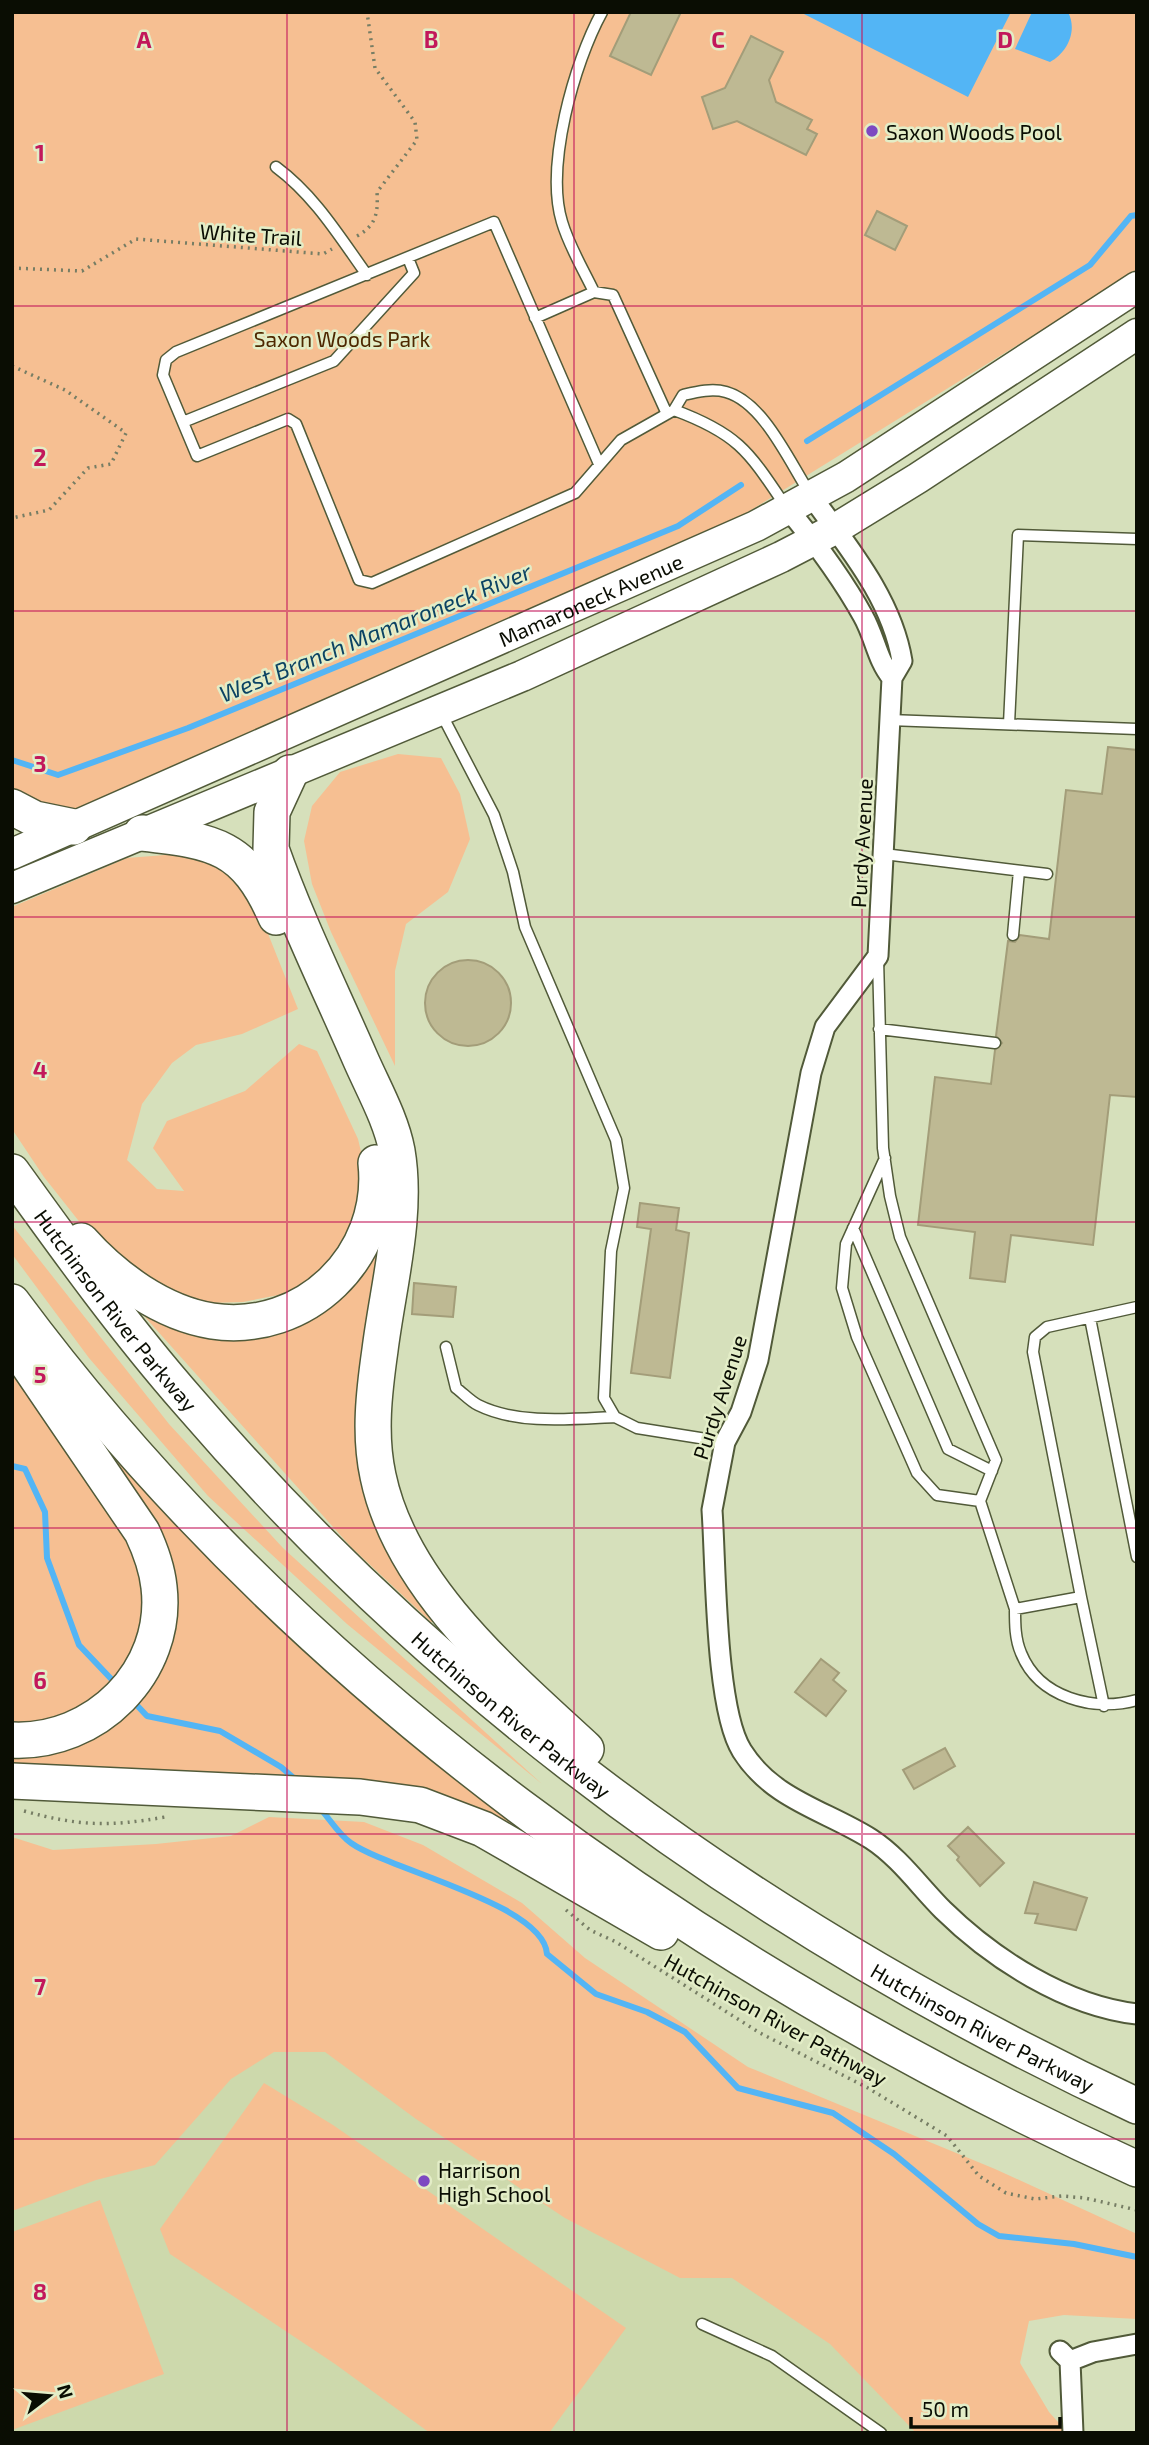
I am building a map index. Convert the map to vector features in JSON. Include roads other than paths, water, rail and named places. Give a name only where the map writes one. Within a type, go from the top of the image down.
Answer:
[{"type":"highway","points":[[290,773],[272,812],[271,849],[386,1117],[399,1165],[398,1215],[373,1415],[378,1475],[392,1521],[420,1574],[480,1645],[542,1708],[724,1878]]},
{"type":"highway","points":[[12,807],[35,819],[74,827]]},
{"type":"highway","points":[[12,1163],[86,1247],[126,1281],[160,1303],[213,1321],[263,1320],[308,1302],[346,1270],[370,1227],[378,1176],[369,1132],[257,878],[237,859],[212,844],[142,833]]},
{"type":"highway","name":"Hutchinson River Parkway","points":[[12,1172],[144,1350],[231,1450],[339,1563],[478,1690],[724,1878],[923,1998],[1037,2059],[1137,2106]]},
{"type":"highway","points":[[12,1302],[94,1404],[200,1521],[323,1642],[419,1725],[563,1838],[645,1895],[778,1980],[978,2093],[1137,2169]]},
{"type":"highway","points":[[12,1341],[132,1516],[148,1544],[157,1575],[160,1600],[149,1654],[128,1690],[97,1718],[60,1734],[12,1740]]},
{"type":"highway","points":[[16,1795],[247,1792],[360,1797],[420,1805],[463,1819],[861,2046],[911,2070],[978,2093]]},
{"type":"main road","name":"Mamaroneck Avenue","points":[[12,854],[592,601],[800,503],[858,470],[1137,287]]},
{"type":"main road","name":"Mamaroneck Avenue","points":[[12,888],[602,640],[824,535],[1137,334]]},
{"type":"street","name":"Purdy Avenue","points":[[800,503],[824,535],[877,644],[880,664],[892,678],[878,956],[825,1027],[811,1073],[758,1360],[741,1412],[725,1442],[712,1510],[725,1701],[740,1749],[768,1785],[873,1840],[988,1949],[1057,1990],[1113,2010],[1137,2014]]},
{"type":"street","name":"Purdy Avenue","points":[[800,503],[824,535]]},
{"type":"street","points":[[1073,2433],[1065,2356],[1137,2344]]},
{"type":"lane","points":[[594,292],[562,221],[558,164],[570,93],[602,12]]},
{"type":"lane","points":[[276,167],[297,183],[366,275]]},
{"type":"lane","points":[[600,464],[494,222],[176,352],[166,360],[163,375],[197,456],[288,419],[296,424],[359,580],[372,583],[575,493],[621,440],[670,412],[683,395],[703,390],[725,391],[750,403],[800,503]]},
{"type":"lane","points":[[183,422],[334,361],[414,273],[408,258]]},
{"type":"lane","points":[[535,318],[594,292],[613,295],[670,412],[710,424],[748,452],[800,503]]},
{"type":"lane","points":[[1009,724],[1018,535],[1137,539]]},
{"type":"lane","points":[[439,709],[494,815],[513,872],[525,927],[616,1140],[624,1188],[611,1251],[603,1374],[604,1398],[615,1417]]},
{"type":"lane","points":[[889,720],[1137,729]]},
{"type":"lane","points":[[884,854],[1047,874]]},
{"type":"lane","points":[[1013,935],[1019,871]]},
{"type":"lane","points":[[878,956],[885,1158],[900,1237],[996,1460],[980,1501],[1015,1609],[1021,1654],[1035,1674],[1065,1697],[1104,1706],[1137,1700]]},
{"type":"lane","points":[[879,1029],[995,1044]]},
{"type":"lane","points":[[885,1158],[846,1244],[842,1288],[856,1337],[917,1473],[937,1495],[980,1501]]},
{"type":"lane","points":[[853,1228],[947,1450],[992,1471]]},
{"type":"lane","points":[[1104,1706],[1033,1352],[1035,1337],[1047,1327],[1137,1307]]},
{"type":"lane","points":[[1090,1318],[1137,1558]]},
{"type":"lane","points":[[446,1347],[456,1388],[478,1405],[512,1415],[563,1419],[615,1417],[637,1428],[725,1442]]},
{"type":"lane","points":[[1015,1609],[1081,1597]]},
{"type":"lane","points":[[702,2324],[772,2356],[881,2433]]},
{"type":"water","points":[[800,12],[1011,12],[968,97]]},
{"type":"water","points":[[1032,12],[1068,12],[1071,19],[1069,41],[1061,53],[1050,62],[1015,49]]},
{"type":"waterway","name":"West Branch Mamaroneck River","points":[[807,441],[1090,265],[1131,216],[1137,215]]},
{"type":"waterway","name":"West Branch Mamaroneck River","points":[[12,760],[58,775],[188,728],[678,526],[741,485]]},
{"type":"waterway","points":[[12,1466],[25,1469],[45,1512],[47,1558],[79,1645],[116,1684]]},
{"type":"waterway","points":[[131,1699],[147,1716],[220,1731],[281,1767],[296,1780]]},
{"type":"waterway","points":[[319,1807],[351,1843],[494,1904],[520,1919],[539,1936],[547,1954],[596,1994],[647,2012],[685,2032],[738,2088],[833,2113],[894,2154],[978,2224],[999,2236],[1074,2244],[1137,2257]]},
{"type":"place","name":"Saxon Woods Pool","points":[[872,131]]},
{"type":"place","name":"Harrison High School","points":[[424,2181]]},
{"type":"park label","name":"Saxon Woods Park","points":[[342,338]]}]
